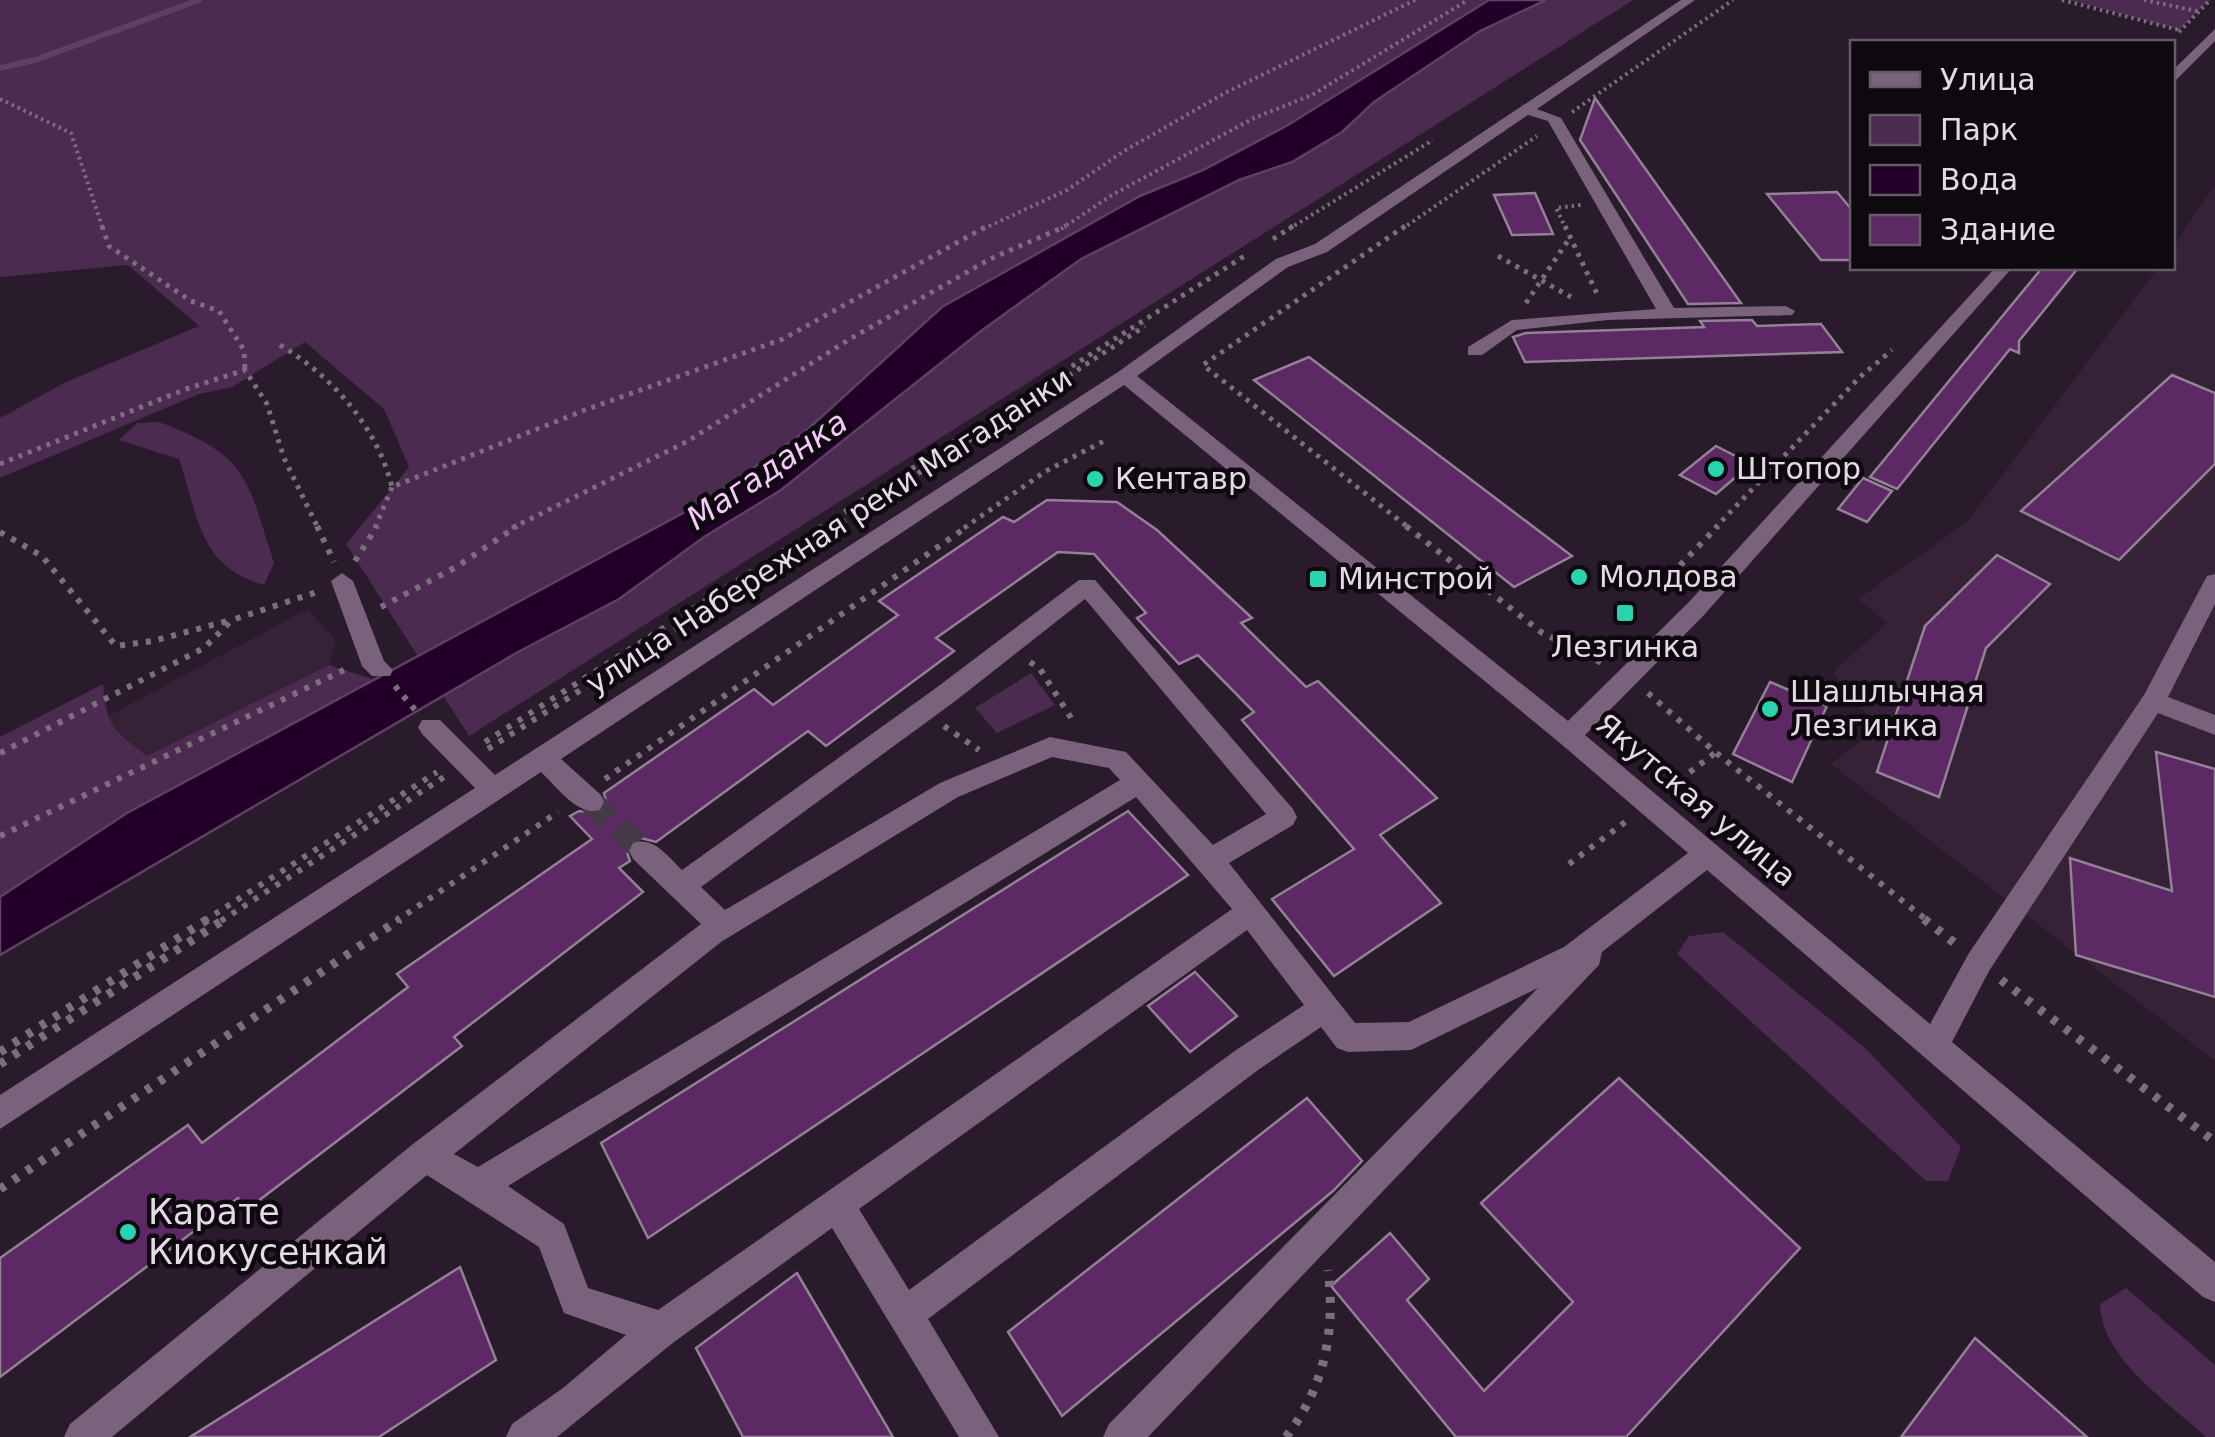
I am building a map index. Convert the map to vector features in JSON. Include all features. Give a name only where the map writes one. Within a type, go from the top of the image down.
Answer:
[{"type":"street","name":"улица Набережная реки Магаданки","points":[[0,1113],[1125,376],[1282,263],[1320,248],[1689,0]]},
{"type":"street","points":[[2175,77],[2215,33]]},
{"type":"street","points":[[1526,110],[1557,122],[1668,314]]},
{"type":"street","points":[[1569,736],[1696,609],[2002,270]]},
{"type":"street","points":[[1474,350],[1512,325],[1608,315],[1786,310]]},
{"type":"street","name":"Якутская улица","points":[[1125,376],[1569,736],[2215,1285]]},
{"type":"street","points":[[342,581],[376,663]]},
{"type":"street","points":[[681,886],[922,712],[1086,586],[1284,818],[1210,860]]},
{"type":"street","points":[[1935,1044],[1978,962],[2153,701],[2214,586]]},
{"type":"street","points":[[2153,701],[2215,725]]},
{"type":"street","points":[[431,727],[493,790]]},
{"type":"street","points":[[84,1437],[425,1156],[723,926],[949,790],[1050,746],[1116,759],[1210,860],[1348,1038],[1411,1036],[1574,956],[1709,853]]},
{"type":"street","points":[[542,758],[586,799]]},
{"type":"street","points":[[478,1186],[1138,782]]},
{"type":"street","points":[[643,851],[723,926]]},
{"type":"street","points":[[525,1437],[576,1401],[662,1329],[1250,912]]},
{"type":"street","points":[[1122,1437],[1627,917]]},
{"type":"street","points":[[904,1315],[1247,1060],[1324,1008]]},
{"type":"street","points":[[425,1156],[552,1236],[576,1300],[662,1329]]},
{"type":"street","points":[[837,1205],[980,1437]]},
{"type":"path","points":[[392,487],[598,405],[783,339],[1031,202],[1067,190],[1124,151],[1225,93],[1415,0]]},
{"type":"path","points":[[357,620],[458,566],[512,528],[688,441],[850,339],[990,259],[1065,227],[1112,195],[1254,118],[1312,95],[1468,0]]},
{"type":"path","points":[[1733,0],[1203,365],[1540,632],[1629,676],[1716,752],[1978,962],[2215,1142]]},
{"type":"path","points":[[2062,0],[2179,33],[2210,0]]},
{"type":"path","points":[[2144,0],[2200,12]]},
{"type":"path","points":[[0,99],[71,132],[109,246],[191,301],[219,311],[244,350],[246,370],[267,404],[284,458],[342,581]]},
{"type":"path","points":[[1265,243],[1441,135]]},
{"type":"path","points":[[1559,217],[1608,315]]},
{"type":"path","points":[[1512,325],[1570,238]]},
{"type":"path","points":[[0,1064],[464,759],[1248,254]]},
{"type":"path","points":[[1498,256],[1540,282],[1608,315]]},
{"type":"path","points":[[0,1052],[1035,400],[1145,326]]},
{"type":"path","points":[[1662,584],[1860,377],[1899,342]]},
{"type":"path","points":[[0,532],[42,556],[116,646],[153,641],[232,620],[307,597],[342,581],[382,517],[392,487],[363,420],[298,354],[280,345]]},
{"type":"path","points":[[0,464],[186,388],[246,370]]},
{"type":"path","points":[[0,1190],[586,799],[1046,471],[1104,441]]},
{"type":"path","points":[[0,753],[204,648],[232,620]]},
{"type":"path","points":[[1007,647],[1040,669],[1074,722],[1086,753]]},
{"type":"path","points":[[0,836],[376,663],[431,727]]},
{"type":"path","points":[[922,712],[1004,766]]},
{"type":"path","points":[[1286,1437],[1303,1418],[1322,1365],[1332,1319],[1331,1286],[1320,1232]]},
{"type":"shaded area","points":[[2215,185],[2215,1061],[1831,764],[1877,728],[1833,672],[1887,623],[1858,599],[1967,522],[2156,270],[2175,270],[2175,243]]},
{"type":"shaded area","points":[[308,609],[336,641],[329,665],[147,756],[119,734],[106,717]]},
{"type":"green space","points":[[0,0],[1633,0],[469,736],[346,544],[409,467],[384,409],[305,342],[232,387],[199,394],[0,478],[0,418],[66,382],[199,326],[128,265],[0,277]]},
{"type":"green space","points":[[2070,0],[2210,0],[2179,30]]},
{"type":"green space","points":[[159,422],[211,446],[240,473],[257,509],[274,563],[264,585],[242,577],[213,552],[197,518],[179,459],[119,440],[137,423]]},
{"type":"green space","points":[[329,665],[375,680],[128,813],[0,897],[0,737],[103,684],[114,726],[147,756]]},
{"type":"green space","points":[[1031,673],[1055,705],[997,733],[975,708]]},
{"type":"green space","points":[[1723,932],[1865,1048],[1961,1147],[1948,1181],[1926,1181],[1677,954],[1689,936]]},
{"type":"green space","points":[[2126,1288],[2215,1365],[2215,1437],[2206,1437],[2156,1394],[2112,1343],[2100,1304]]},
{"type":"water","name":"Магаданка","points":[[1489,0],[1546,0],[1480,31],[1374,102],[1342,132],[1292,162],[1239,180],[1081,259],[981,331],[781,490],[704,537],[619,599],[518,652],[0,955],[0,897],[127,813],[709,499],[807,430],[942,307],[1140,196],[1203,170],[1288,125]]},
{"type":"building","points":[[1595,98],[1741,303],[1688,304],[1580,140]]},
{"type":"building","points":[[1837,192],[1850,208],[1850,260],[1821,260],[1767,194]]},
{"type":"building","points":[[1535,193],[1553,234],[1512,235],[1494,195]]},
{"type":"building","points":[[2040,270],[2076,270],[2019,341],[2019,353],[2010,349],[1897,489],[1870,477]]},
{"type":"building","points":[[1752,320],[1757,326],[1821,324],[1842,352],[1525,362],[1513,337],[1526,333],[1704,327],[1700,321]]},
{"type":"building","points":[[1309,357],[1572,556],[1514,587],[1254,380]]},
{"type":"building","points":[[2172,375],[2215,393],[2215,464],[2119,560],[2021,511]]},
{"type":"building","name":"Штопор","points":[[1716,446],[1751,464],[1716,494],[1680,475]]},
{"type":"building","points":[[1863,478],[1892,491],[1867,522],[1838,509]]},
{"type":"building","points":[[1047,500],[1117,502],[1157,530],[1252,618],[1241,623],[1306,687],[1318,681],[1437,798],[1380,835],[1441,903],[1334,976],[1272,899],[1354,849],[1242,720],[1254,712],[1198,655],[1179,664],[1137,618],[1146,613],[1094,554],[1058,552],[936,638],[954,651],[826,746],[808,731],[656,842],[641,838],[630,841],[626,849],[630,861],[619,868],[643,892],[454,1037],[462,1046],[245,1211],[238,1198],[0,1377],[0,1258],[188,1125],[202,1143],[408,987],[397,974],[592,839],[570,816],[579,811],[600,814],[607,804],[604,793],[754,689],[773,705],[898,615],[879,601],[1003,517],[1014,522]]},
{"type":"building","points":[[1997,555],[2050,584],[1986,648],[1939,797],[1877,772],[1925,626]]},
{"type":"building","points":[[1770,682],[1827,706],[1792,782],[1733,754]]},
{"type":"building","points":[[2156,752],[2215,769],[2215,997],[2076,955],[2070,858],[2172,891]]},
{"type":"building","points":[[1128,811],[1188,875],[648,1238],[601,1143]]},
{"type":"building","points":[[1195,972],[1237,1016],[1190,1052],[1148,1006]]},
{"type":"building","points":[[1619,1078],[1800,1248],[1626,1437],[1456,1437],[1331,1286],[1390,1233],[1429,1279],[1407,1300],[1484,1391],[1573,1302],[1481,1203]]},
{"type":"building","points":[[1307,1098],[1362,1161],[1333,1191],[1062,1416],[1008,1332]]},
{"type":"building","points":[[460,1267],[496,1360],[379,1437],[190,1437]]},
{"type":"building","points":[[797,1273],[893,1437],[743,1437],[696,1348]]},
{"type":"building","points":[[1975,1338],[2087,1437],[1901,1437]]},
{"type":"waterway","points":[[0,68],[35,60],[199,0]]},
{"type":"tunnel","points":[[591,802],[643,851]]},
{"type":"place","name":"Штопор","points":[[1716,469]]},
{"type":"place","name":"Кентавр","points":[[1095,479]]},
{"type":"place","name":"Молдова","points":[[1579,577]]},
{"type":"place","name":"Минстрой","points":[[1318,579]]},
{"type":"place","name":"Лезгинка","points":[[1625,613]]},
{"type":"place","name":"Шашлычная Лезгинка","points":[[1770,709]]},
{"type":"place","name":"Карате Киокусенкай","points":[[128,1232]]}]
